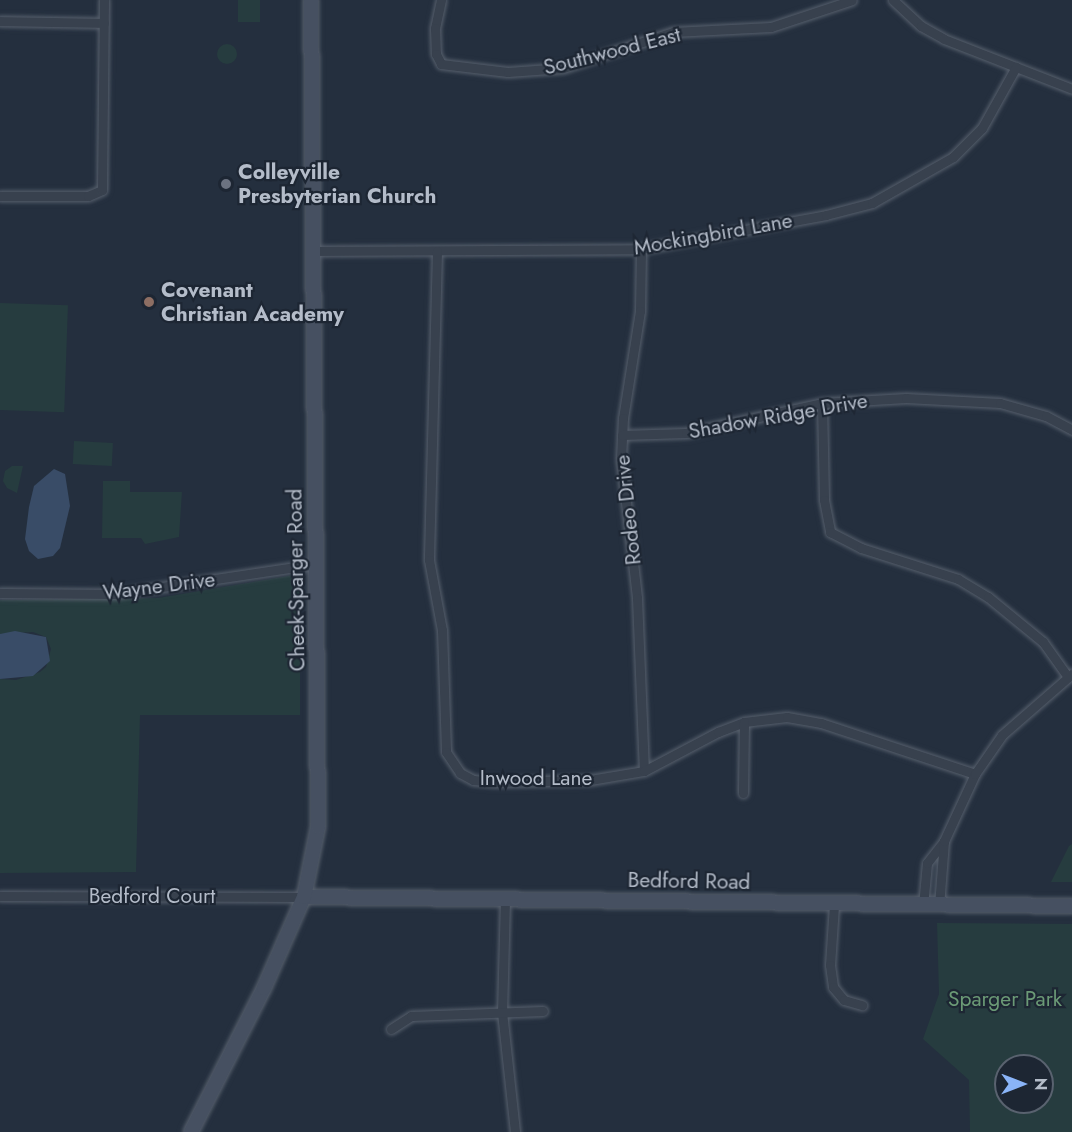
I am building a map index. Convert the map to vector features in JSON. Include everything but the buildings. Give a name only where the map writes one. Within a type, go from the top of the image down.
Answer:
[{"type":"main road","name":"Cheek-Sparger Road","points":[[191,1132],[260,998],[304,897],[315,851],[320,787],[311,0]]},
{"type":"main road","name":"Bedford Road","points":[[304,897],[1072,906]]},
{"type":"street","points":[[0,196],[88,196],[102,190],[104,0]]},
{"type":"street","name":"Southwood East","points":[[441,0],[435,28],[436,54],[441,64],[508,72],[563,68],[673,32],[771,27],[852,0]]},
{"type":"street","points":[[893,0],[921,26],[944,39],[1072,90]]},
{"type":"street","points":[[0,21],[104,23]]},
{"type":"street","name":"Mockingbird Lane","points":[[313,251],[640,249],[872,202],[953,157],[982,128],[1016,67]]},
{"type":"street","name":"Rodeo Drive","points":[[640,249],[640,311],[622,435],[621,459],[637,598],[644,771]]},
{"type":"street","name":"Inwood Lane","points":[[437,251],[429,560],[442,630],[444,723],[450,763],[473,780],[496,782],[590,780],[644,771],[718,732],[744,722],[803,718],[975,774]]},
{"type":"street","name":"Shadow Ridge Drive","points":[[622,435],[707,430],[822,403],[906,398],[980,401],[1023,408],[1072,430]]},
{"type":"street","points":[[822,403],[824,501],[830,532],[851,544],[958,579],[988,597],[1043,642],[1070,676],[1002,735],[975,774],[944,841],[927,863],[922,906]]},
{"type":"street","name":"Wayne Drive","points":[[0,593],[115,594],[316,564]]},
{"type":"street","points":[[743,793],[744,722]]},
{"type":"street","points":[[939,906],[944,841]]},
{"type":"street","name":"Bedford Court","points":[[0,896],[304,897]]},
{"type":"street","points":[[505,899],[502,1012],[515,1132]]},
{"type":"street","points":[[834,905],[830,965],[833,987],[844,1000],[862,1005]]},
{"type":"street","points":[[390,1029],[411,1016],[543,1011]]},
{"type":"green space","points":[[238,0],[260,0],[260,22],[238,22]]},
{"type":"green space","points":[[227,44],[234,47],[237,54],[234,61],[227,64],[220,61],[217,54],[220,47]]},
{"type":"green space","points":[[0,303],[68,305],[64,412],[0,410]]},
{"type":"green space","points":[[74,441],[113,443],[112,466],[73,464]]},
{"type":"green space","points":[[12,466],[23,466],[17,493],[7,488],[3,481],[5,471]]},
{"type":"green space","points":[[103,481],[130,481],[130,492],[182,492],[179,537],[145,544],[141,538],[102,538]]},
{"type":"green space","points":[[300,574],[300,715],[140,715],[136,872],[0,873],[0,679],[16,680],[40,672],[46,667],[51,649],[46,637],[33,632],[0,634],[0,600],[158,598]]},
{"type":"green space","points":[[1072,844],[1072,882],[1051,882],[1069,846]]},
{"type":"green space","name":"Sparger Park","points":[[937,923],[1072,924],[1072,1132],[970,1132],[969,1080],[923,1039],[939,994]]},
{"type":"water","points":[[54,469],[65,474],[70,506],[60,548],[53,556],[38,559],[29,551],[25,539],[29,507],[34,486]]},
{"type":"water","points":[[15,631],[46,637],[50,661],[33,676],[0,679],[0,634]]},
{"type":"place","name":"Colleyville Presbyterian Church","points":[[226,184]]},
{"type":"place","name":"Covenant Christian Academy","points":[[149,302]]}]
